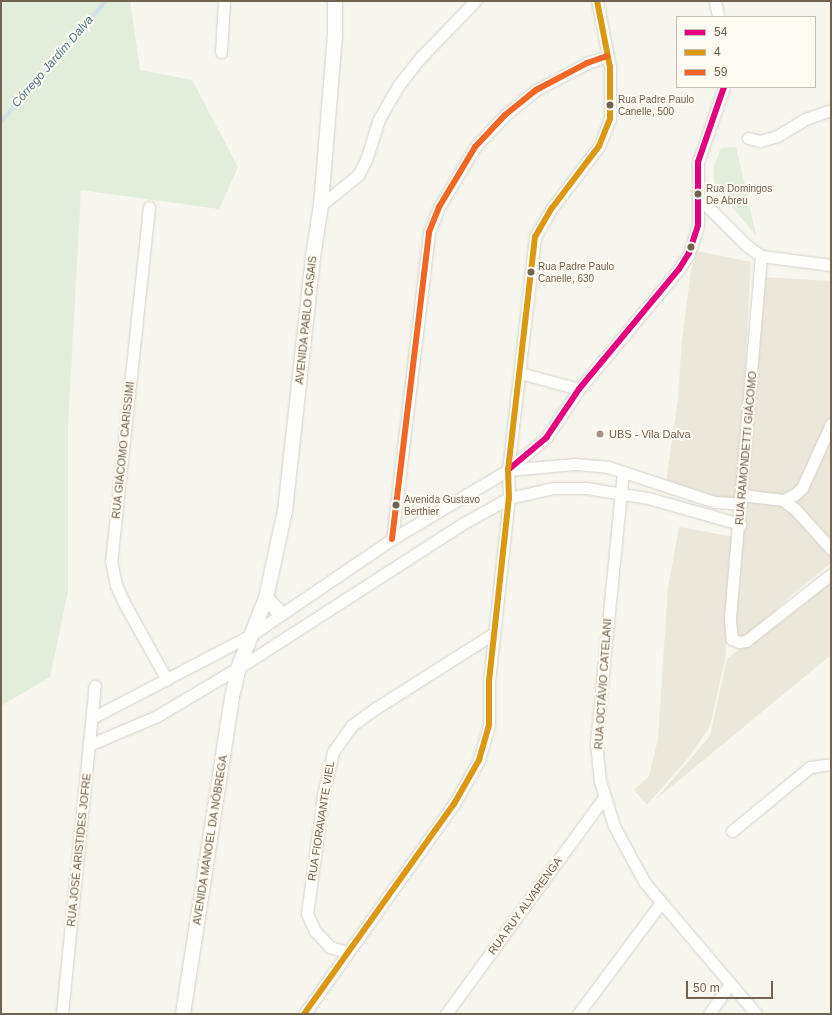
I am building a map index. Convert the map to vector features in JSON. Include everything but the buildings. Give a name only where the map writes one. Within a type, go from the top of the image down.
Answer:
[{"type":"street","points":[[221,52],[224,1]]},
{"type":"street","name":"AVENIDA PABLO CASAIS","points":[[251,635],[266,598],[285,511],[313,257],[321,205],[335,35],[335,1]]},
{"type":"street","points":[[321,205],[358,175],[366,160],[378,119],[398,86],[421,57],[475,1]]},
{"type":"street","points":[[304,1014],[454,804],[479,760],[489,724],[494,633],[509,498],[508,470],[535,236],[552,208],[599,146],[610,119],[608,56],[597,1]]},
{"type":"street","points":[[715,1],[718,16]]},
{"type":"street","points":[[392,540],[429,232],[439,207],[475,147],[505,115],[536,90],[587,63],[608,56]]},
{"type":"street","points":[[92,718],[251,635],[280,613],[392,540],[508,470],[546,438],[579,389],[679,269],[689,253],[698,224],[698,162],[724,88]]},
{"type":"street","points":[[748,138],[760,141],[777,136],[805,119],[831,110]]},
{"type":"street","points":[[699,198],[746,246],[761,256],[831,265]]},
{"type":"street","name":"RUA GIÁCOMO CARISSIMI","points":[[149,207],[111,561],[116,585],[123,601],[167,680]]},
{"type":"street","name":"RUA RAMONDETTI GIÁCOMO","points":[[761,256],[740,524],[730,621],[732,639],[739,642],[746,641],[831,574]]},
{"type":"street","points":[[520,373],[579,389]]},
{"type":"street","points":[[508,470],[575,464],[608,467],[715,502],[742,499],[783,500],[794,495],[802,488],[831,424]]},
{"type":"street","name":"RUA OCTÁVIO CATELANI","points":[[623,472],[619,492],[596,743],[600,781],[604,797],[627,851],[645,884],[660,904],[756,1014]]},
{"type":"street","points":[[89,745],[156,716],[239,666],[462,524],[509,498],[553,488],[619,492],[740,524]]},
{"type":"street","points":[[783,500],[795,509],[831,549]]},
{"type":"street","points":[[266,598],[280,613]]},
{"type":"street","name":"RUA FIORAVANTE VIEL","points":[[347,952],[330,947],[315,932],[307,914],[323,795],[332,752],[351,726],[369,712],[494,633]]},
{"type":"street","name":"AVENIDA MANOEL DA NÓBREGA","points":[[183,1014],[232,697],[239,666],[251,635]]},
{"type":"street","name":"RUA JOSÉ ARISTIDES JOFRE","points":[[62,1014],[95,686]]},
{"type":"street","points":[[732,831],[810,767],[831,764]]},
{"type":"street","name":"RUA RUY ALVARENGA","points":[[446,1014],[604,797]]},
{"type":"street","points":[[578,1014],[660,904]]},
{"type":"street","points":[[709,1014],[730,984]]},
{"type":"shaded area","points":[[697,251],[751,262],[738,500],[708,496],[666,482],[678,399],[682,341],[691,270]]},
{"type":"shaded area","points":[[762,277],[831,281],[831,563],[786,600],[750,636],[741,638],[734,629]]},
{"type":"shaded area","points":[[679,527],[735,537],[725,659],[710,726],[689,757],[647,805],[634,790],[649,776],[658,739],[668,588]]},
{"type":"shaded area","points":[[831,578],[831,655],[655,800],[710,736],[727,659]]},
{"type":"green space","points":[[1,1],[130,1],[140,70],[192,80],[238,167],[219,209],[81,190],[68,424],[68,591],[50,677],[1,706]]},
{"type":"green space","points":[[736,147],[756,235],[721,194],[714,182],[714,167],[721,148]]},
{"type":"waterway","name":"Córrego Jardim Dalva","points":[[1,122],[106,1]]},
{"type":"transit line","name":"4","points":[[304,1014],[454,804],[479,760],[489,724],[489,681],[509,498],[508,470],[535,237],[552,208],[599,146],[610,119],[610,67],[597,1]]},
{"type":"transit line","name":"59","points":[[392,539],[429,232],[439,207],[475,147],[505,115],[536,90],[587,63],[607,56]]},
{"type":"transit line","name":"54","points":[[508,470],[546,438],[579,389],[679,269],[689,253],[698,225],[698,162],[724,88]]},
{"type":"place","name":"Rua Padre Paulo Canelle, 500","points":[[610,105]]},
{"type":"place","name":"Rua Domingos De Abreu","points":[[698,194]]},
{"type":"place","name":"Rua Padre Paulo Canelle, 630","points":[[531,272]]},
{"type":"place","name":"UBS - Vila Dalva","points":[[600,434]]},
{"type":"place","name":"Avenida Gustavo Berthier","points":[[396,505]]}]
